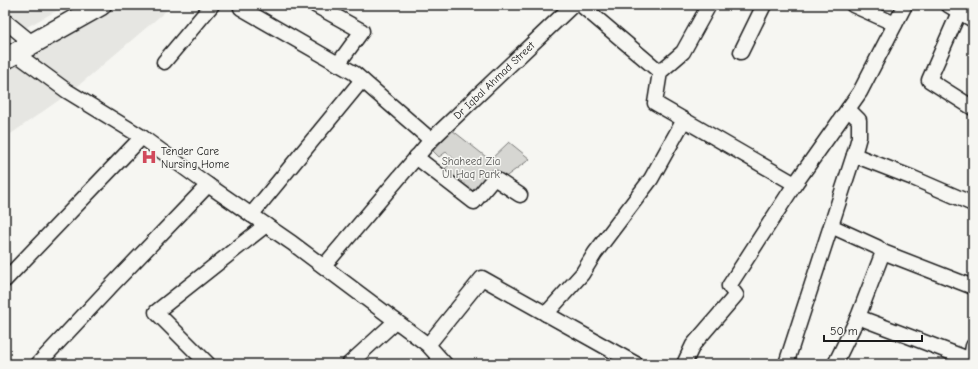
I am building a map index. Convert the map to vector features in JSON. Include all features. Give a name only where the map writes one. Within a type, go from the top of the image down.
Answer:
[{"type":"street","points":[[101,5],[10,56],[142,137],[208,185],[292,242],[428,345],[445,364]]},
{"type":"street","points":[[164,62],[212,5]]},
{"type":"street","points":[[316,5],[362,31],[338,64]]},
{"type":"street","name":"Dr Iqbal Ahmad Street","points":[[324,266],[431,140],[573,5]]},
{"type":"street","points":[[582,5],[660,72]]},
{"type":"street","points":[[709,5],[683,52],[660,72],[655,104],[795,184]]},
{"type":"street","points":[[741,52],[764,5]]},
{"type":"street","points":[[853,5],[895,24]]},
{"type":"street","points":[[684,364],[693,345],[736,295],[729,286],[795,184],[860,92],[905,5]]},
{"type":"street","points":[[242,8],[354,73],[431,140]]},
{"type":"street","points":[[973,20],[954,8],[929,80],[973,108]]},
{"type":"street","points":[[5,21],[32,43]]},
{"type":"street","points":[[251,215],[362,80]]},
{"type":"street","points":[[786,364],[859,137],[859,120],[848,109]]},
{"type":"street","points":[[546,314],[582,274],[595,253],[652,179],[684,120]]},
{"type":"street","points":[[5,280],[142,137]]},
{"type":"street","points":[[854,155],[973,204]]},
{"type":"street","points":[[416,157],[474,202],[494,178],[520,196]]},
{"type":"street","points":[[38,364],[208,185]]},
{"type":"street","points":[[208,364],[156,312],[266,225]]},
{"type":"street","points":[[831,226],[877,247],[883,252],[973,287]]},
{"type":"street","points":[[835,364],[858,317],[883,252]]},
{"type":"street","points":[[428,345],[482,278],[636,364]]},
{"type":"street","points":[[858,317],[971,357]]},
{"type":"street","points":[[349,364],[396,321]]},
{"type":"shaded area","points":[[5,5],[67,5],[5,39]]},
{"type":"shaded area","points":[[107,5],[173,5],[72,91],[5,138],[5,63]]},
{"type":"green space","name":"Shaheed Zia Ul Haq Park","points":[[452,130],[490,160],[509,142],[530,159],[504,178],[493,170],[475,193],[444,170],[454,159],[446,152],[439,157],[433,151]]},
{"type":"place","name":"Tender Care Nursing Home","points":[[149,157]]}]
